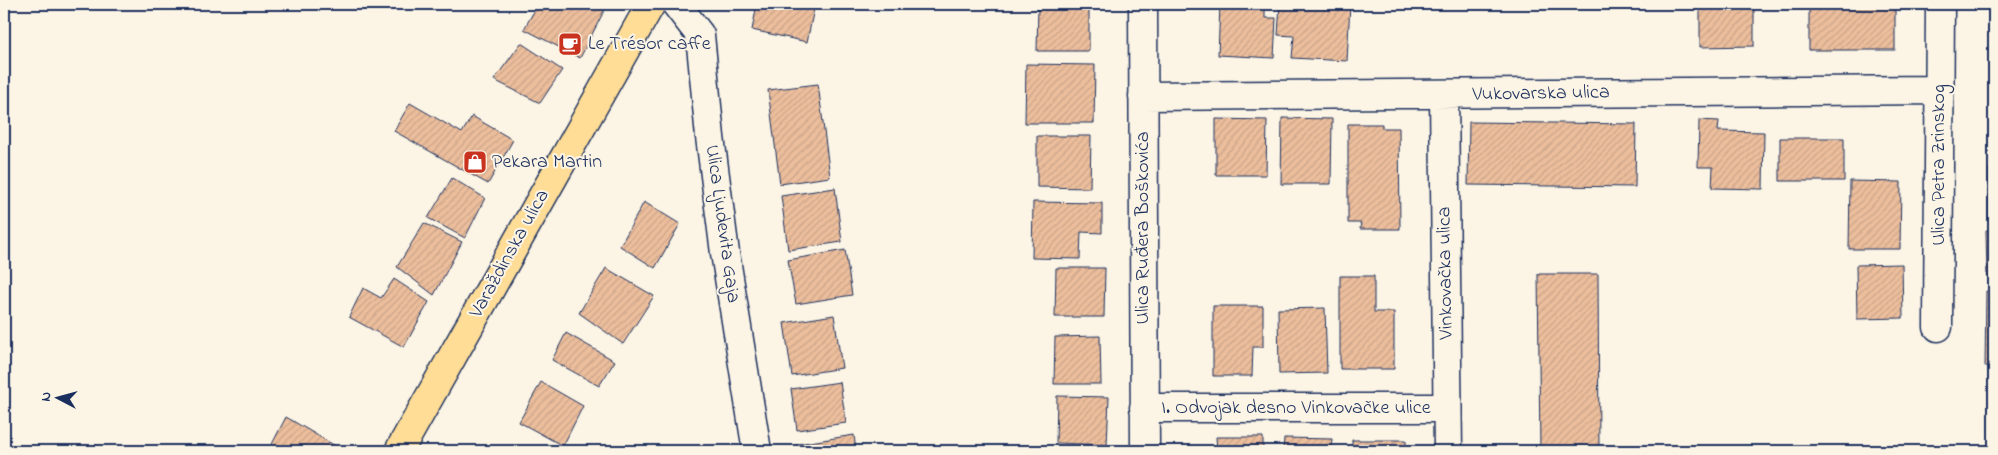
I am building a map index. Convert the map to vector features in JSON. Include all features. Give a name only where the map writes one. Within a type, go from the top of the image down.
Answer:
[{"type":"main road","name":"Varaždinska ulica","points":[[399,451],[651,4]]},
{"type":"street","name":"Ulica Ljudevita Gaja","points":[[676,4],[700,35],[710,137],[725,253],[757,451]]},
{"type":"street","name":"Ulica Ruđera Boškovića","points":[[1143,4],[1145,451]]},
{"type":"street","name":"Ulica Petra Zrinskog","points":[[1938,327],[1940,4]]},
{"type":"street","name":"Vukovarska ulica","points":[[1142,96],[1939,90]]},
{"type":"street","name":"Vinkovačka ulica","points":[[1444,95],[1448,451]]},
{"type":"street","name":"I. Odvojak desno Vinkovačke ulice","points":[[1144,408],[1447,408]]},
{"type":"building","name":"Le Trésor caffe","points":[[538,4],[600,4],[606,7],[580,58],[524,29]]},
{"type":"building","points":[[757,4],[815,4],[807,42],[752,30]]},
{"type":"building","points":[[1038,4],[1089,4],[1089,51],[1037,51]]},
{"type":"building","points":[[1220,4],[1265,4],[1265,18],[1276,18],[1274,58],[1218,55]]},
{"type":"building","points":[[1280,4],[1350,4],[1347,61],[1292,58],[1294,36],[1278,35]]},
{"type":"building","points":[[1550,4],[1608,4],[1550,5]]},
{"type":"building","points":[[1700,4],[1754,4],[1754,46],[1700,47]]},
{"type":"building","points":[[1809,4],[1895,4],[1895,50],[1809,50]]},
{"type":"building","points":[[521,43],[562,70],[540,103],[494,80]]},
{"type":"building","points":[[1026,64],[1095,65],[1094,123],[1025,123]]},
{"type":"building","points":[[818,84],[830,177],[780,184],[768,90]]},
{"type":"building","points":[[1992,88],[1994,88],[1994,136]]},
{"type":"building","name":"Pekara Martin","points":[[410,103],[462,133],[472,116],[513,140],[488,184],[394,131]]},
{"type":"building","points":[[1282,118],[1332,119],[1331,184],[1281,184]]},
{"type":"building","points":[[1216,119],[1267,120],[1266,175],[1216,175]]},
{"type":"building","points":[[1699,120],[1719,121],[1718,131],[1764,132],[1763,189],[1712,188],[1713,167],[1698,167]]},
{"type":"building","points":[[1469,122],[1636,124],[1635,187],[1468,185]]},
{"type":"building","points":[[1348,124],[1382,124],[1382,128],[1399,128],[1400,229],[1360,229],[1361,223],[1348,223]]},
{"type":"building","points":[[1037,136],[1091,136],[1090,188],[1037,187]]},
{"type":"building","points":[[1780,138],[1844,138],[1844,181],[1780,181]]},
{"type":"building","points":[[1989,169],[1994,169],[1994,219],[1989,219]]},
{"type":"building","points":[[452,178],[485,198],[465,238],[428,218]]},
{"type":"building","points":[[1850,181],[1901,182],[1900,249],[1849,249]]},
{"type":"building","points":[[835,188],[842,242],[788,250],[781,196]]},
{"type":"building","points":[[644,202],[680,224],[655,268],[620,246]]},
{"type":"building","points":[[1033,202],[1102,203],[1102,233],[1081,232],[1080,259],[1032,258]]},
{"type":"building","points":[[424,223],[462,242],[434,295],[397,267]]},
{"type":"building","points":[[1986,230],[1994,230],[1994,277],[1987,277]]},
{"type":"building","points":[[845,250],[852,295],[796,304],[788,260]]},
{"type":"building","points":[[1902,264],[1903,318],[1857,319],[1856,265]]},
{"type":"building","points":[[606,268],[654,296],[623,344],[579,313]]},
{"type":"building","points":[[1056,268],[1105,268],[1104,317],[1055,317]]},
{"type":"building","points":[[1538,274],[1598,274],[1599,451],[1540,451]]},
{"type":"building","points":[[1340,276],[1374,276],[1374,312],[1394,312],[1394,369],[1340,369]]},
{"type":"building","points":[[394,279],[429,302],[404,347],[349,317],[363,288],[381,298]]},
{"type":"building","points":[[1986,291],[1994,291],[1994,366],[1985,366]]},
{"type":"building","points":[[1213,306],[1263,306],[1263,347],[1253,347],[1252,376],[1213,376]]},
{"type":"building","points":[[1325,308],[1327,373],[1279,374],[1278,309]]},
{"type":"building","points":[[834,315],[842,368],[792,376],[784,323]]},
{"type":"building","points":[[566,333],[615,361],[599,386],[552,360]]},
{"type":"building","points":[[1100,336],[1101,384],[1054,384],[1055,337]]},
{"type":"building","points":[[541,382],[583,406],[563,446],[519,422]]},
{"type":"building","points":[[840,382],[846,423],[797,430],[791,389]]},
{"type":"building","points":[[1057,396],[1109,397],[1107,445],[1056,443]]},
{"type":"building","points":[[286,417],[344,451],[275,451],[270,448]]},
{"type":"building","points":[[854,435],[856,451],[799,451],[797,444]]},
{"type":"building","points":[[1216,437],[1263,437],[1263,451],[1217,451]]},
{"type":"building","points":[[1284,438],[1332,439],[1331,451],[1283,451]]},
{"type":"building","points":[[1352,440],[1406,440],[1406,451],[1352,451]]},
{"type":"place","name":"Le Trésor caffe","points":[[570,44]]},
{"type":"place","name":"Pekara Martin","points":[[475,162]]}]
